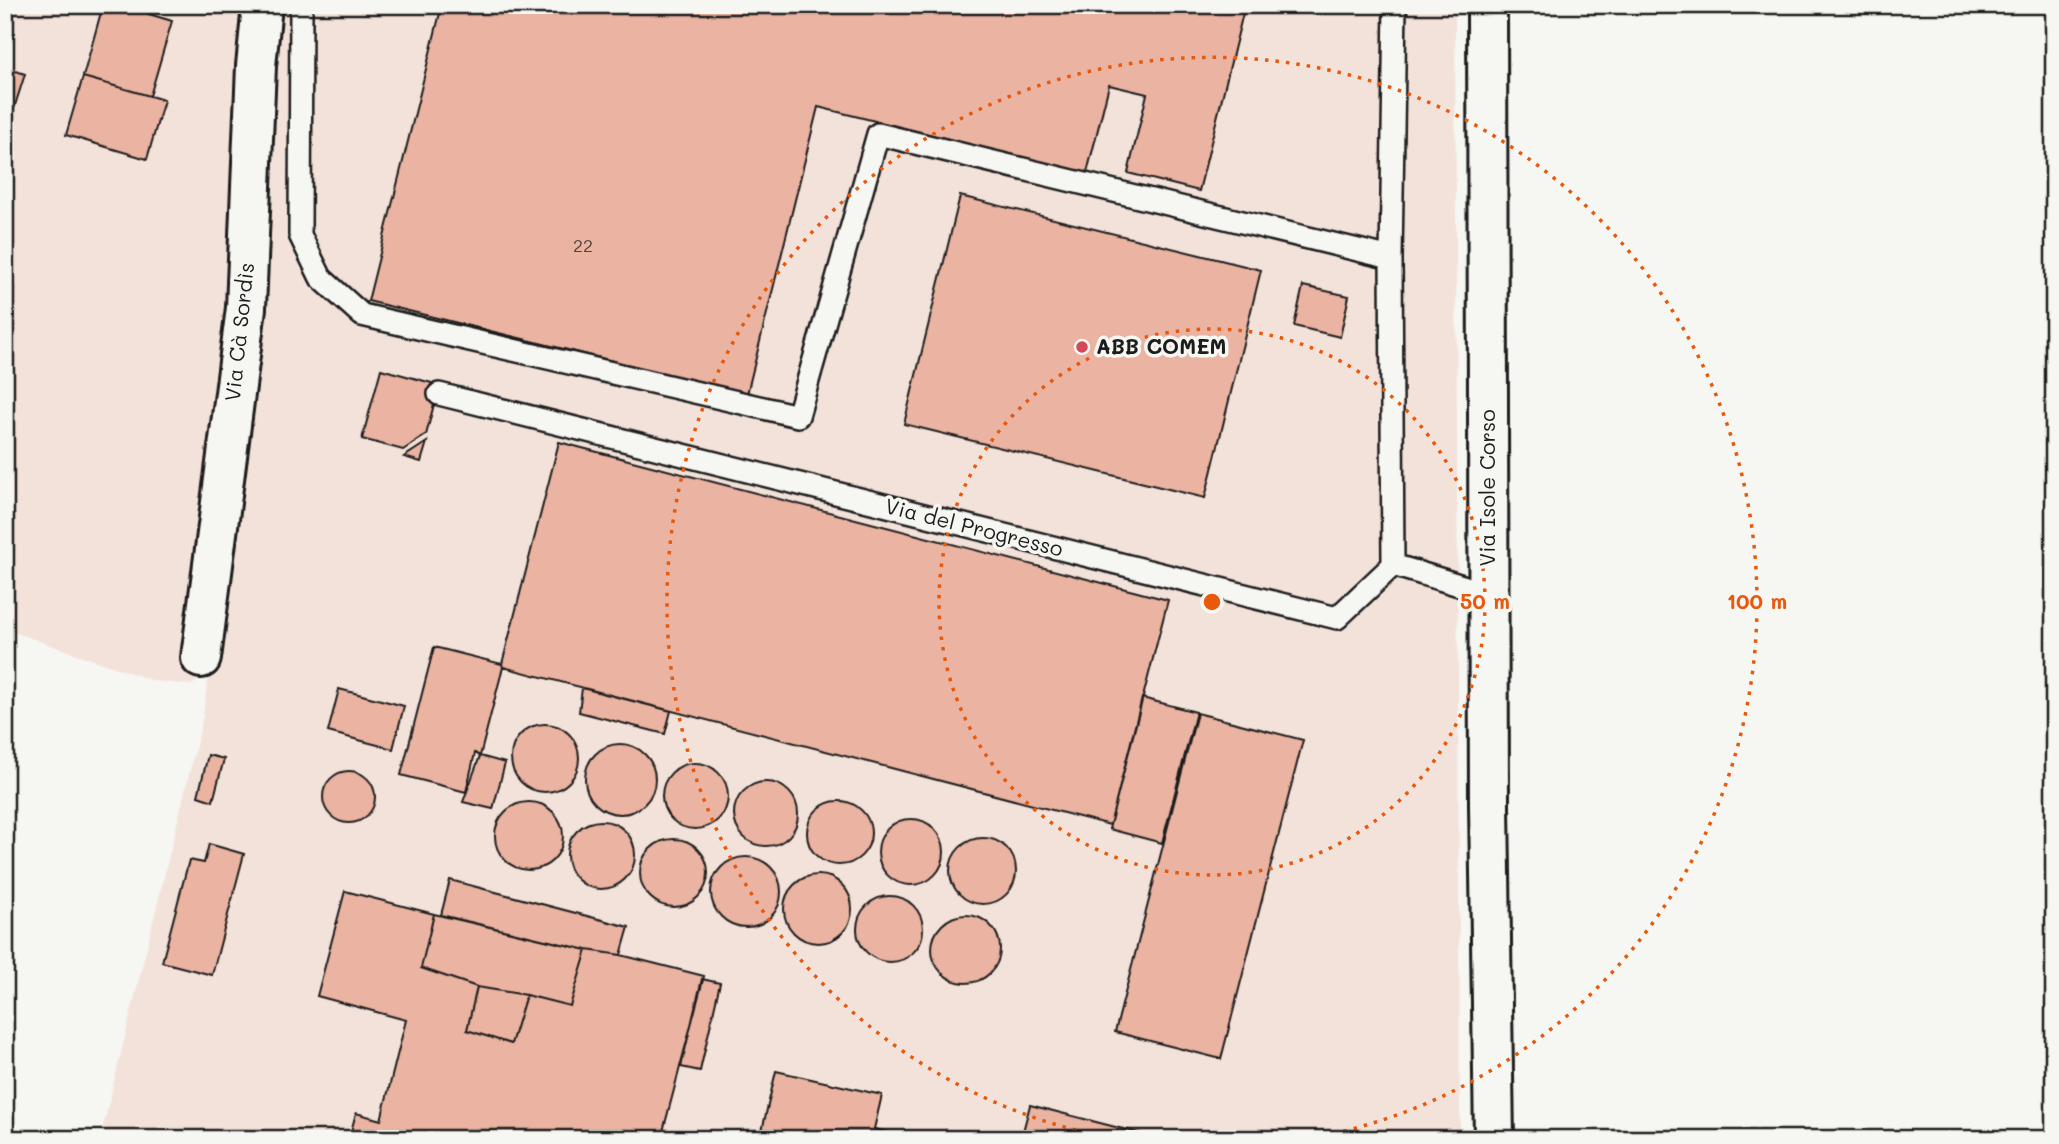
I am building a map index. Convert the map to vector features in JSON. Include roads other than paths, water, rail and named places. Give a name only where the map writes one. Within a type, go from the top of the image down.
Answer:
[{"type":"main road","name":"Via Cà Sordìs","points":[[201,658],[246,307],[256,66],[262,5]]},
{"type":"main road","name":"Via Isole Corso","points":[[1487,5],[1489,806],[1494,1139]]},
{"type":"lane","points":[[301,5],[300,235],[321,278],[362,315],[784,413],[798,416],[877,134],[1391,258]]},
{"type":"lane","points":[[1395,5],[1391,258],[1393,565],[1489,594]]},
{"type":"lane","name":"Via del Progresso","points":[[439,394],[1337,618],[1393,565]]},
{"type":"place","name":"ABB COMEM","points":[[1082,347]]}]
